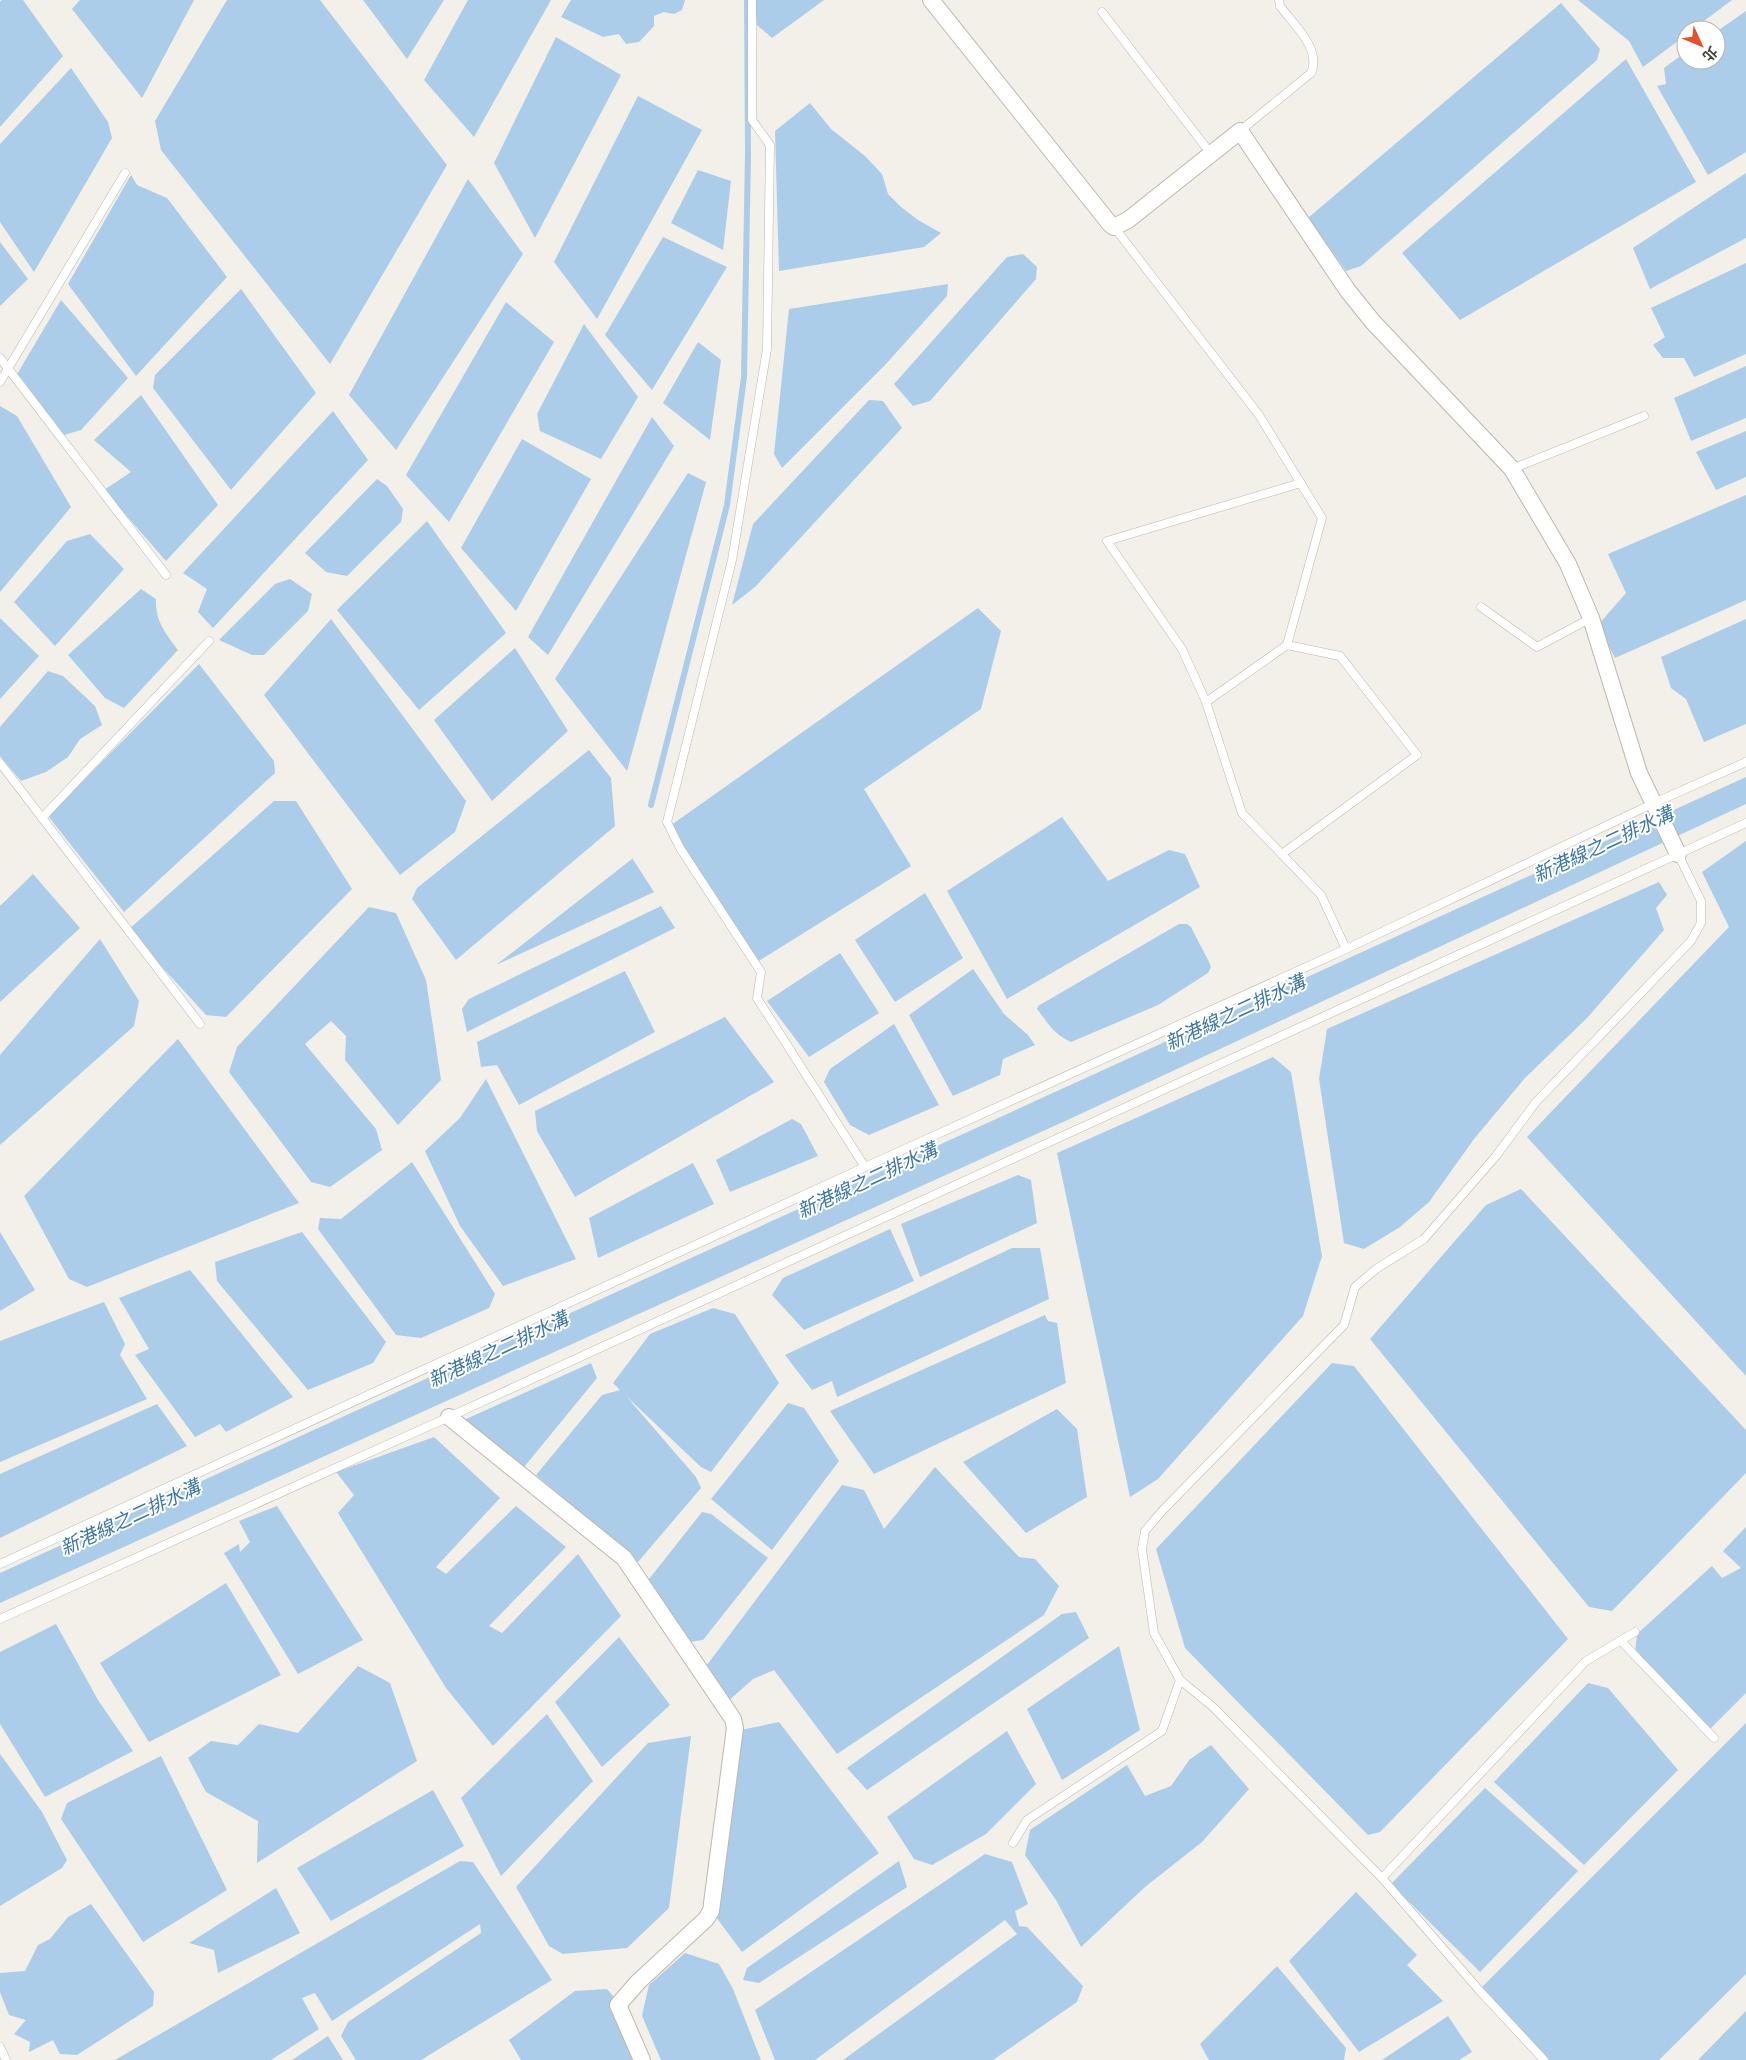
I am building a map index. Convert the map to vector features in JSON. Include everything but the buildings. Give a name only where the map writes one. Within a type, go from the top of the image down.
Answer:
[{"type":"street","points":[[931,0],[1114,227],[1128,220],[1240,131],[1348,291],[1373,322],[1512,470],[1568,564],[1591,618],[1639,773],[1678,854]]},
{"type":"street","points":[[449,1417],[624,1558],[733,1720],[734,1728],[711,1911],[706,1919],[638,1982],[618,2005],[642,2060]]},
{"type":"lane","points":[[752,0],[752,120],[770,145],[767,349],[732,560],[668,822],[680,848],[761,972],[758,998],[865,1167]]},
{"type":"lane","points":[[1240,131],[1311,72],[1315,65],[1313,50],[1280,6],[1279,0]]},
{"type":"lane","points":[[1102,12],[1211,154]]},
{"type":"lane","points":[[0,382],[125,173]]},
{"type":"lane","points":[[1114,227],[1259,415],[1322,518],[1287,645],[1206,702]]},
{"type":"lane","points":[[0,358],[166,575]]},
{"type":"lane","points":[[1512,470],[1644,416]]},
{"type":"lane","points":[[1301,483],[1107,541],[1182,649],[1206,702],[1242,813],[1321,895],[1346,949]]},
{"type":"lane","points":[[1481,607],[1536,646],[1591,618]]},
{"type":"lane","points":[[42,818],[209,641]]},
{"type":"lane","points":[[1282,854],[1417,755],[1340,656],[1287,645]]},
{"type":"lane","points":[[0,1564],[865,1167],[1346,949],[1654,803],[1746,762]]},
{"type":"lane","points":[[0,763],[200,1024]]},
{"type":"lane","points":[[0,1619],[449,1417],[1746,823]]},
{"type":"lane","points":[[1544,2060],[1479,1990],[1382,1878],[1212,1706],[1180,1680],[1154,1633],[1142,1549],[1145,1531],[1344,1325],[1355,1287],[1376,1269],[1424,1239],[1496,1156],[1536,1102],[1690,941],[1701,922],[1701,901],[1678,854]]},
{"type":"lane","points":[[1382,1878],[1586,1662],[1634,1632]]},
{"type":"lane","points":[[1621,1641],[1714,1738]]},
{"type":"lane","points":[[1013,1843],[1027,1820],[1162,1731],[1180,1680]]},
{"type":"lane","points":[[0,2047],[6,2060]]},
{"type":"water","points":[[2,0],[23,0],[63,56],[0,127],[0,2]]},
{"type":"water","points":[[80,0],[194,0],[142,98],[72,9]]},
{"type":"water","points":[[227,0],[320,0],[447,165],[330,364],[161,150],[155,121]]},
{"type":"water","points":[[363,0],[444,0],[407,59]]},
{"type":"water","points":[[468,0],[551,0],[474,137],[424,80]]},
{"type":"water","points":[[571,0],[685,0],[682,10],[674,14],[664,12],[654,16],[654,26],[639,42],[626,44],[619,34],[603,37],[561,17]]},
{"type":"water","points":[[755,0],[824,0],[772,38],[757,25]]},
{"type":"water","points":[[1578,0],[1732,0],[1705,20],[1676,20],[1676,42],[1643,67],[1629,41]]},
{"type":"water","points":[[1561,3],[1600,49],[1597,60],[1361,266],[1346,271],[1308,218]]},
{"type":"water","points":[[1746,11],[1746,152],[1708,175],[1657,86],[1666,84],[1664,68],[1676,59],[1676,70],[1726,70],[1726,25]]},
{"type":"water","points":[[556,37],[621,75],[535,238],[494,163]]},
{"type":"water","points":[[1626,59],[1696,182],[1460,320],[1402,253]]},
{"type":"water","points":[[71,68],[108,122],[112,138],[34,272],[0,222],[0,144]]},
{"type":"water","points":[[638,96],[702,130],[597,319],[554,262]]},
{"type":"water","points":[[810,103],[831,129],[865,156],[882,174],[888,194],[901,207],[918,220],[941,233],[924,247],[779,271],[775,131]]},
{"type":"water","points":[[698,170],[731,181],[723,250],[671,223]]},
{"type":"water","points":[[1746,173],[1746,238],[1650,289],[1633,248]]},
{"type":"water","points":[[131,175],[137,185],[167,198],[227,277],[136,376],[68,284]]},
{"type":"water","points":[[468,179],[523,254],[396,450],[349,395]]},
{"type":"water","points":[[663,237],[727,267],[652,390],[605,335]]},
{"type":"water","points":[[0,242],[28,279],[0,306]]},
{"type":"water","points":[[1023,254],[1037,267],[1036,279],[930,401],[913,406],[894,384],[1007,257]]},
{"type":"water","points":[[1746,263],[1746,354],[1694,377],[1684,358],[1663,358],[1653,345],[1665,337],[1651,308]]},
{"type":"water","points":[[948,284],[947,296],[885,365],[782,468],[774,454],[789,309]]},
{"type":"water","points":[[241,289],[316,393],[231,490],[153,388],[155,375]]},
{"type":"water","points":[[61,300],[128,378],[81,430],[64,435],[16,376]]},
{"type":"water","points":[[506,302],[554,342],[449,522],[406,475]]},
{"type":"water","points":[[584,324],[638,397],[601,459],[540,431],[537,414]]},
{"type":"water","points":[[698,342],[721,360],[710,440],[663,403]]},
{"type":"water","points":[[1746,366],[1746,418],[1691,441],[1674,398]]},
{"type":"water","points":[[141,395],[218,505],[166,561],[104,490],[131,472],[94,440]]},
{"type":"water","points":[[869,400],[883,401],[902,428],[755,587],[732,605],[753,524]]},
{"type":"water","points":[[0,406],[17,416],[71,507],[0,592]]},
{"type":"water","points":[[333,411],[368,460],[213,628],[198,612],[207,589],[183,573]]},
{"type":"water","points":[[652,417],[674,446],[548,655],[528,637]]},
{"type":"water","points":[[1746,431],[1746,477],[1716,490],[1696,452]]},
{"type":"water","points":[[522,439],[591,479],[516,611],[461,548]]},
{"type":"water","points":[[688,473],[706,482],[627,771],[555,679]]},
{"type":"water","points":[[377,479],[387,486],[403,509],[401,522],[347,576],[326,572],[305,553]]},
{"type":"water","points":[[1746,495],[1746,600],[1615,658],[1598,625],[1626,593],[1608,554]]},
{"type":"water","points":[[427,521],[506,633],[419,710],[337,610]]},
{"type":"water","points":[[90,534],[124,569],[55,646],[14,602],[67,541]]},
{"type":"water","points":[[290,579],[312,594],[308,611],[264,655],[252,655],[219,640],[275,584]]},
{"type":"water","points":[[141,589],[156,599],[159,620],[178,650],[124,708],[105,698],[68,655]]},
{"type":"water","points":[[978,608],[1001,631],[981,709],[864,789],[911,866],[757,962],[667,828]]},
{"type":"water","points":[[0,618],[39,656],[0,699]]},
{"type":"water","points":[[331,619],[466,801],[455,832],[400,875],[264,695]]},
{"type":"water","points":[[1746,619],[1746,724],[1704,742],[1686,699],[1671,688],[1661,657]]},
{"type":"water","points":[[515,648],[568,731],[492,801],[434,720]]},
{"type":"water","points":[[199,664],[274,761],[275,773],[124,912],[48,816]]},
{"type":"water","points":[[48,671],[63,676],[95,706],[102,725],[80,739],[68,757],[46,772],[21,781],[0,756],[0,727]]},
{"type":"water","points":[[589,750],[611,778],[615,826],[456,960],[412,899],[417,888]]},
{"type":"water","name":"新港線之二排水溝","points":[[1746,777],[1746,804],[1074,1117],[0,1603],[0,1573]]},
{"type":"water","points":[[274,801],[296,801],[352,889],[226,1017],[206,1015],[128,930]]},
{"type":"water","points":[[1062,817],[1108,881],[1169,850],[1185,854],[1200,887],[1007,999],[947,891]]},
{"type":"water","points":[[1746,841],[1746,1376],[1527,1137],[1729,927],[1702,872]]},
{"type":"water","points":[[632,859],[654,892],[496,965]]},
{"type":"water","points":[[33,874],[80,928],[0,1002],[0,906]]},
{"type":"water","points":[[1659,882],[1667,895],[1656,908],[1664,930],[1587,1018],[1525,1078],[1474,1139],[1429,1202],[1400,1227],[1364,1249],[1344,1243],[1319,1079],[1327,1029]]},
{"type":"water","points":[[925,893],[963,958],[895,1002],[855,940]]},
{"type":"water","points":[[661,906],[675,928],[467,1032],[462,1009],[469,999]]},
{"type":"water","points":[[369,907],[396,913],[426,980],[441,1080],[398,1125],[345,1060],[346,1036],[331,1021],[305,1044],[376,1129],[382,1150],[330,1187],[311,1182],[229,1072],[237,1047]]},
{"type":"water","points":[[1179,924],[1187,924],[1191,927],[1211,967],[1208,973],[1158,1005],[1071,1042],[1055,1031],[1037,1009],[1038,1006]]},
{"type":"water","points":[[100,939],[139,1001],[134,1026],[0,1145],[0,1055]]},
{"type":"water","points":[[840,953],[879,1013],[809,1057],[767,1001]]},
{"type":"water","points":[[973,969],[1004,1014],[1028,1035],[1035,1045],[1003,1059],[1000,1075],[953,1096],[909,1015]]},
{"type":"water","points":[[625,971],[655,1032],[519,1105],[497,1065],[481,1067],[477,1042]]},
{"type":"water","points":[[725,1017],[774,1082],[575,1197],[537,1131],[535,1111]]},
{"type":"water","points":[[894,1024],[939,1105],[869,1135],[850,1125],[824,1082],[830,1069]]},
{"type":"water","points":[[178,1039],[299,1203],[87,1287],[69,1279],[24,1196]]},
{"type":"water","points":[[1273,1057],[1291,1072],[1322,1256],[1303,1316],[1158,1479],[1130,1497],[1057,1153]]},
{"type":"water","points":[[486,1079],[576,1259],[503,1286],[460,1226],[425,1151],[460,1118]]},
{"type":"water","points":[[792,1119],[801,1124],[818,1156],[730,1192],[716,1160]]},
{"type":"water","points":[[412,1162],[495,1294],[489,1308],[421,1338],[396,1335],[318,1229],[320,1218],[341,1219]]},
{"type":"water","points":[[693,1163],[714,1204],[598,1258],[589,1218]]},
{"type":"water","points":[[1018,1175],[1031,1180],[1037,1223],[920,1277],[901,1224]]},
{"type":"water","points":[[1521,1189],[1746,1430],[1746,1473],[1612,1611],[1589,1607],[1370,1339],[1486,1205]]},
{"type":"water","points":[[890,1229],[914,1281],[804,1330],[772,1295],[783,1278]]},
{"type":"water","points":[[0,1232],[35,1290],[0,1311]]},
{"type":"water","points":[[302,1232],[386,1342],[373,1363],[308,1390],[217,1281],[215,1262]]},
{"type":"water","points":[[1012,1248],[1040,1248],[1049,1299],[837,1397],[832,1381],[812,1390],[785,1355]]},
{"type":"water","points":[[190,1270],[293,1397],[226,1432],[220,1424],[195,1437],[135,1355],[149,1349],[119,1298]]},
{"type":"water","points":[[104,1302],[125,1344],[120,1355],[147,1399],[0,1462],[0,1341]]},
{"type":"water","points":[[713,1308],[735,1314],[779,1383],[711,1472],[701,1467],[626,1396],[696,1477],[701,1488],[638,1562],[536,1475],[602,1395],[620,1390],[613,1383],[650,1334]]},
{"type":"water","points":[[1045,1315],[1048,1321],[1057,1323],[1066,1383],[874,1474],[830,1411]]},
{"type":"water","points":[[591,1363],[597,1378],[520,1472],[467,1431],[466,1419]]},
{"type":"water","points":[[1332,1363],[1354,1366],[1568,1639],[1380,1832],[1368,1835],[1185,1648],[1156,1549]]},
{"type":"water","points":[[788,1403],[804,1408],[839,1461],[772,1550],[711,1499]]},
{"type":"water","points":[[157,1404],[187,1446],[0,1538],[0,1474]]},
{"type":"water","points":[[1057,1409],[1077,1429],[1087,1497],[1026,1533],[963,1462]]},
{"type":"water","points":[[434,1437],[500,1498],[436,1567],[446,1574],[516,1506],[566,1547],[489,1626],[502,1633],[578,1554],[621,1616],[493,1746],[446,1688],[338,1513],[354,1495],[336,1472]]},
{"type":"water","points":[[935,1467],[1019,1557],[1035,1559],[1059,1586],[1044,1615],[837,1754],[774,1670],[753,1679],[726,1703],[701,1673],[842,1485],[864,1490],[884,1529]]},
{"type":"water","points":[[277,1506],[363,1640],[298,1674],[224,1553],[239,1544],[240,1552],[250,1542],[239,1521]]},
{"type":"water","points":[[702,1512],[711,1514],[768,1558],[703,1640],[682,1643],[646,1583]]},
{"type":"water","points":[[1746,1527],[1746,1693],[1710,1729],[1635,1653],[1637,1634],[1712,1566],[1722,1578],[1741,1568],[1723,1551]]},
{"type":"water","points":[[226,1583],[281,1675],[149,1742],[100,1663]]},
{"type":"water","points":[[1076,1612],[1089,1638],[867,1790],[847,1768],[1062,1614]]},
{"type":"water","points":[[56,1624],[98,1700],[133,1751],[45,1797],[0,1724],[0,1652]]},
{"type":"water","points":[[619,1637],[670,1705],[602,1767],[555,1702]]},
{"type":"water","points":[[1119,1646],[1140,1730],[1062,1780],[1027,1709]]},
{"type":"water","points":[[358,1666],[390,1683],[417,1761],[257,1863],[258,1821],[206,1792],[188,1758],[211,1741],[238,1745],[259,1724],[298,1733]]},
{"type":"water","points":[[1588,1683],[1608,1688],[1678,1770],[1584,1865],[1494,1782]]},
{"type":"water","points":[[547,1714],[593,1781],[501,1876],[461,1798]]},
{"type":"water","points":[[779,1722],[879,1853],[742,1952],[713,1913],[741,1730]]},
{"type":"water","points":[[1746,1723],[1746,1974],[1659,2060],[1544,2060],[1479,1990]]},
{"type":"water","points":[[1007,1731],[1036,1784],[986,1834],[932,1865],[914,1859],[887,1817]]},
{"type":"water","points":[[691,1736],[669,1908],[627,1948],[563,1954],[549,1946],[516,1887],[648,1743]]},
{"type":"water","points":[[1211,1745],[1249,1789],[1202,1842],[1145,1887],[1081,1947],[1056,1900],[1025,1855],[1030,1830],[1127,1765],[1145,1796],[1171,1786],[1190,1759]]},
{"type":"water","points":[[0,1754],[42,1812],[67,1860],[62,1868],[0,1906]]},
{"type":"water","points":[[161,1756],[227,1890],[143,1942],[61,1819],[67,1803]]},
{"type":"water","points":[[1485,1788],[1578,1871],[1480,1972],[1391,1884]]},
{"type":"water","points":[[433,1790],[464,1846],[331,1921],[297,1868]]},
{"type":"water","points":[[985,1854],[1012,1862],[1028,1904],[1015,1911],[1019,1926],[1027,1927],[1083,1986],[1077,2002],[993,2060],[843,2060],[1017,1934],[1005,1920],[815,2060],[775,2060],[755,2010]]},
{"type":"water","points":[[460,1861],[473,1862],[552,1980],[421,2060],[356,2060],[341,2036],[348,2022],[481,1933],[480,1924],[332,2021],[315,1993],[302,1998],[319,2029],[271,2060],[115,2060]]},
{"type":"water","points":[[899,1861],[907,1887],[759,1983],[743,1980],[747,1968]]},
{"type":"water","points":[[276,1888],[300,1933],[218,1973],[214,1950],[189,1943]]},
{"type":"water","points":[[1356,1892],[1417,1955],[1407,1965],[1443,2001],[1359,2052],[1289,1961]]},
{"type":"water","points":[[91,1904],[154,1992],[153,2006],[77,2055],[60,2054],[53,2040],[29,2052],[30,2042],[14,2034],[26,2020],[9,2015],[0,1992],[0,1973],[25,1971],[38,1945],[50,1939],[68,1917]]},
{"type":"water","points":[[685,1953],[719,1964],[733,1989],[761,2060],[661,2060],[642,2016],[645,2002],[649,1985]]},
{"type":"water","points":[[1277,1966],[1346,2048],[1344,2060],[1209,2060],[1200,2044]]},
{"type":"water","points":[[607,1989],[618,2002],[641,2060],[521,2060],[509,2040],[575,1991]]},
{"type":"water","points":[[1746,2011],[1746,2060],[1698,2060]]},
{"type":"water","points":[[1448,2016],[1472,2052],[1459,2060],[1382,2060]]},
{"type":"water","points":[[328,2036],[343,2060],[292,2060]]},
{"type":"waterway","points":[[651,805],[727,505],[744,377],[748,154],[747,0]]}]
